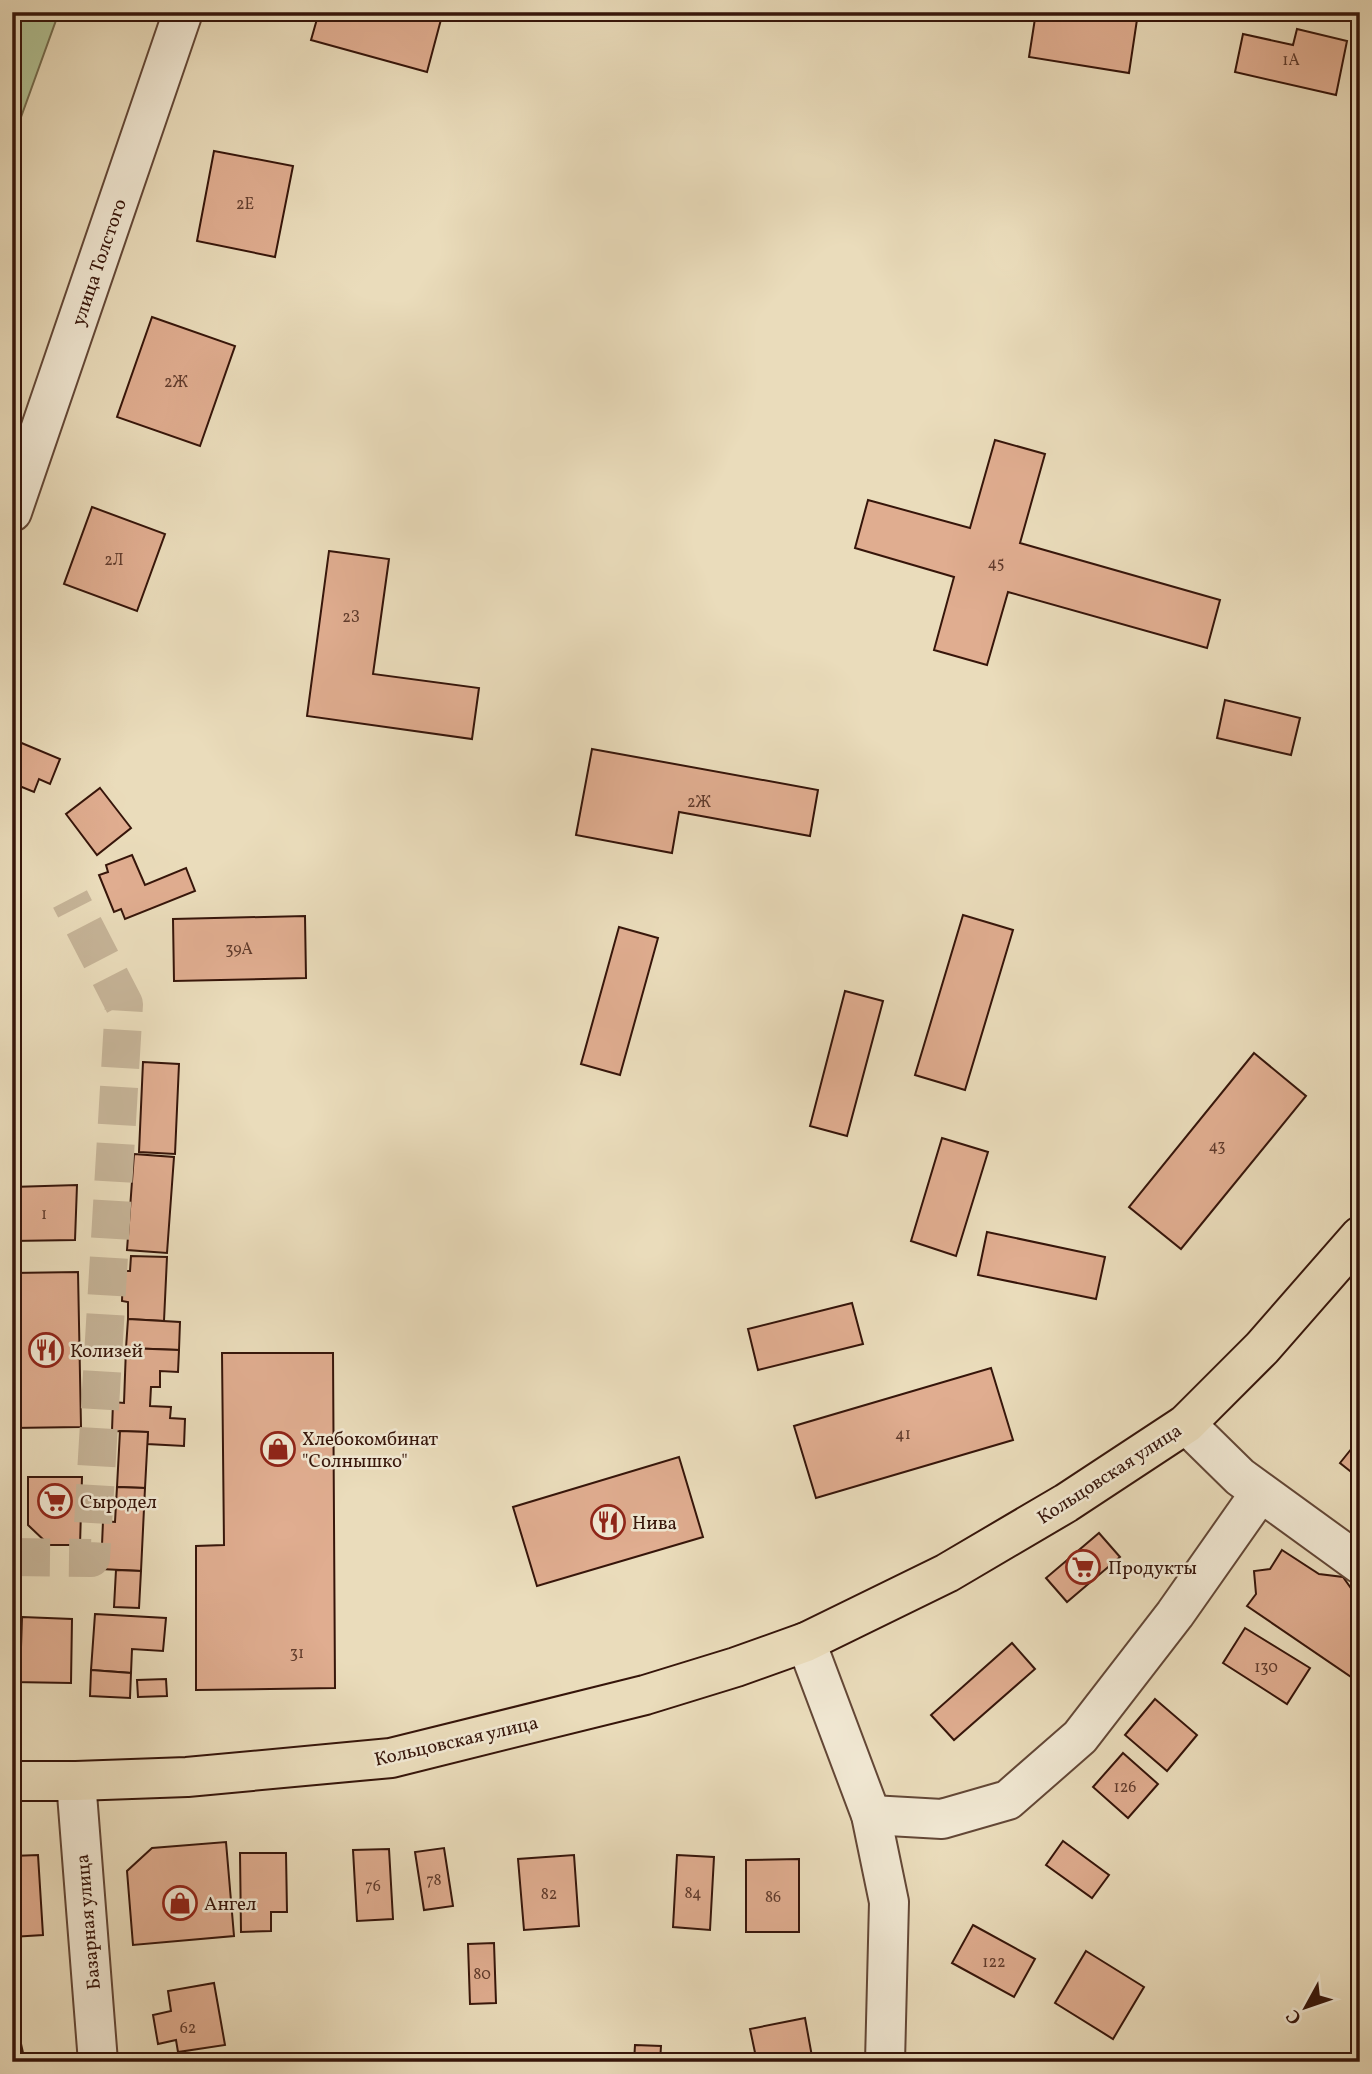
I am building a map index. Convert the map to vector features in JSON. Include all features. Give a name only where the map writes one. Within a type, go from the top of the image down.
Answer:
[{"type":"main road","name":"Кольцовская улица","points":[[12,1781],[187,1777],[391,1758],[645,1695],[806,1642],[947,1573],[1066,1503],[1186,1424],[1262,1348],[1360,1236]]},
{"type":"street","name":"улица Толстого","points":[[12,512],[183,12]]},
{"type":"street","points":[[1186,1424],[1240,1477],[1360,1564]]},
{"type":"street","points":[[871,1815],[942,1819],[1008,1800],[1080,1737],[1175,1614],[1260,1493]]},
{"type":"street","points":[[806,1642],[871,1815],[889,1902],[885,2062]]},
{"type":"street","name":"Базарная улица","points":[[76,1781],[98,2062]]},
{"type":"green space","points":[[12,12],[59,12],[12,142]]},
{"type":"building","points":[[319,12],[443,12],[427,72],[311,40]]},
{"type":"building","points":[[1036,12],[1138,13],[1129,73],[1029,57]]},
{"type":"building","points":[[1297,29],[1347,41],[1336,95],[1235,72],[1243,34],[1293,45]]},
{"type":"building","points":[[214,151],[293,166],[275,257],[197,241]]},
{"type":"building","points":[[152,317],[235,346],[200,446],[117,417]]},
{"type":"building","points":[[995,440],[1045,454],[1020,543],[1220,600],[1207,648],[1008,592],[987,665],[934,650],[954,577],[855,548],[868,500],[970,528]]},
{"type":"building","points":[[92,507],[165,534],[137,611],[64,584]]},
{"type":"building","points":[[329,551],[389,559],[373,674],[479,688],[472,739],[307,716]]},
{"type":"building","points":[[1225,700],[1300,718],[1291,755],[1217,738]]},
{"type":"building","points":[[12,739],[60,759],[50,784],[39,779],[34,792],[12,783]]},
{"type":"building","points":[[592,749],[818,790],[810,836],[679,812],[672,853],[576,835]]},
{"type":"building","points":[[100,788],[131,828],[97,855],[66,814]]},
{"type":"building","points":[[132,855],[145,885],[186,868],[195,891],[125,919],[121,909],[114,912],[99,875],[108,872],[106,865]]},
{"type":"building","points":[[963,915],[1013,930],[965,1090],[915,1075]]},
{"type":"building","points":[[305,916],[306,978],[174,981],[173,919]]},
{"type":"building","points":[[619,927],[658,938],[620,1075],[581,1064]]},
{"type":"building","points":[[845,991],[883,1001],[847,1136],[810,1126]]},
{"type":"building","points":[[1254,1053],[1306,1096],[1181,1249],[1129,1207]]},
{"type":"building","points":[[143,1062],[179,1064],[175,1154],[139,1152]]},
{"type":"building","points":[[942,1138],[988,1152],[956,1256],[911,1241]]},
{"type":"building","points":[[134,1154],[174,1157],[167,1253],[127,1250]]},
{"type":"building","points":[[77,1185],[75,1240],[12,1241],[12,1187]]},
{"type":"building","points":[[987,1232],[1105,1257],[1096,1299],[978,1275]]},
{"type":"building","points":[[131,1256],[167,1257],[164,1321],[128,1319],[128,1302],[122,1301],[123,1271],[130,1271]]},
{"type":"building","name":"Колизей","points":[[78,1272],[81,1427],[12,1428],[12,1273]]},
{"type":"building","points":[[852,1303],[863,1344],[758,1370],[748,1329]]},
{"type":"building","points":[[128,1319],[180,1322],[179,1350],[126,1348]]},
{"type":"building","points":[[126,1348],[179,1350],[178,1372],[160,1371],[160,1387],[151,1387],[150,1406],[171,1407],[170,1418],[185,1419],[184,1446],[147,1444],[148,1432],[112,1431],[113,1402],[124,1403]]},
{"type":"building","name":"Хлебокомбинат \"Солнышко\"","points":[[222,1353],[333,1353],[335,1688],[196,1690],[196,1546],[224,1545]]},
{"type":"building","points":[[991,1368],[1013,1440],[816,1498],[794,1426]]},
{"type":"building","points":[[120,1431],[148,1432],[145,1488],[117,1487]]},
{"type":"building","points":[[1360,1438],[1360,1479],[1340,1463]]},
{"type":"building","name":"Нива","points":[[679,1457],[703,1537],[537,1586],[513,1507]]},
{"type":"building","name":"Сыродел","points":[[28,1477],[82,1477],[80,1545],[49,1545],[28,1525]]},
{"type":"building","points":[[117,1487],[145,1488],[141,1571],[101,1569],[103,1521],[115,1522]]},
{"type":"building","name":"Продукты","points":[[1099,1533],[1120,1557],[1067,1602],[1046,1578]]},
{"type":"building","points":[[1282,1550],[1319,1574],[1343,1577],[1360,1601],[1360,1683],[1247,1606],[1256,1594],[1254,1571],[1270,1569]]},
{"type":"building","points":[[116,1570],[141,1571],[139,1608],[114,1607]]},
{"type":"building","points":[[12,1575],[21,1575],[21,1647],[12,1647]]},
{"type":"building","points":[[95,1614],[166,1618],[163,1651],[132,1649],[131,1673],[91,1670]]},
{"type":"building","points":[[22,1617],[72,1619],[71,1683],[12,1682],[12,1647],[21,1647]]},
{"type":"building","points":[[1245,1628],[1310,1668],[1287,1704],[1223,1663]]},
{"type":"building","points":[[1012,1643],[1035,1669],[954,1740],[931,1715]]},
{"type":"building","points":[[91,1670],[131,1673],[130,1698],[90,1696]]},
{"type":"building","points":[[166,1679],[167,1696],[138,1697],[137,1680]]},
{"type":"building","points":[[1155,1699],[1197,1735],[1167,1771],[1125,1735]]},
{"type":"building","points":[[1123,1753],[1158,1784],[1128,1818],[1093,1787]]},
{"type":"building","points":[[1063,1841],[1109,1875],[1092,1898],[1046,1865]]},
{"type":"building","name":"Ангел","points":[[226,1842],[234,1936],[133,1945],[127,1871],[152,1848]]},
{"type":"building","points":[[444,1848],[453,1906],[424,1910],[415,1852]]},
{"type":"building","points":[[389,1849],[393,1919],[357,1921],[353,1850]]},
{"type":"building","points":[[240,1853],[286,1853],[287,1912],[271,1912],[271,1931],[241,1932]]},
{"type":"building","points":[[38,1855],[43,1935],[12,1937],[12,1856]]},
{"type":"building","points":[[574,1855],[579,1926],[524,1930],[518,1859]]},
{"type":"building","points":[[677,1855],[714,1857],[710,1930],[673,1927]]},
{"type":"building","points":[[799,1859],[799,1932],[746,1932],[746,1860]]},
{"type":"building","points":[[973,1925],[1035,1959],[1014,1997],[952,1963]]},
{"type":"building","points":[[494,1943],[496,2003],[470,2004],[468,1944]]},
{"type":"building","points":[[1086,1951],[1144,1987],[1113,2039],[1055,2003]]},
{"type":"building","points":[[214,1983],[225,2045],[178,2052],[176,2040],[158,2044],[153,2015],[171,2011],[168,1991]]},
{"type":"building","points":[[805,2018],[813,2062],[757,2062],[750,2029]]},
{"type":"building","points":[[16,2021],[25,2062],[12,2062],[12,2022]]},
{"type":"building","points":[[635,2045],[661,2046],[660,2062],[634,2062]]},
{"type":"tunnel","points":[[12,1557],[91,1558],[124,1004],[70,899]]},
{"type":"place","name":"Колизей","points":[[46,1350]]},
{"type":"place","name":"Хлебокомбинат \"Солнышко\"","points":[[278,1449]]},
{"type":"place","name":"Сыродел","points":[[55,1501]]},
{"type":"place","name":"Нива","points":[[608,1522]]},
{"type":"place","name":"Продукты","points":[[1083,1567]]},
{"type":"place","name":"Ангел","points":[[180,1903]]}]
